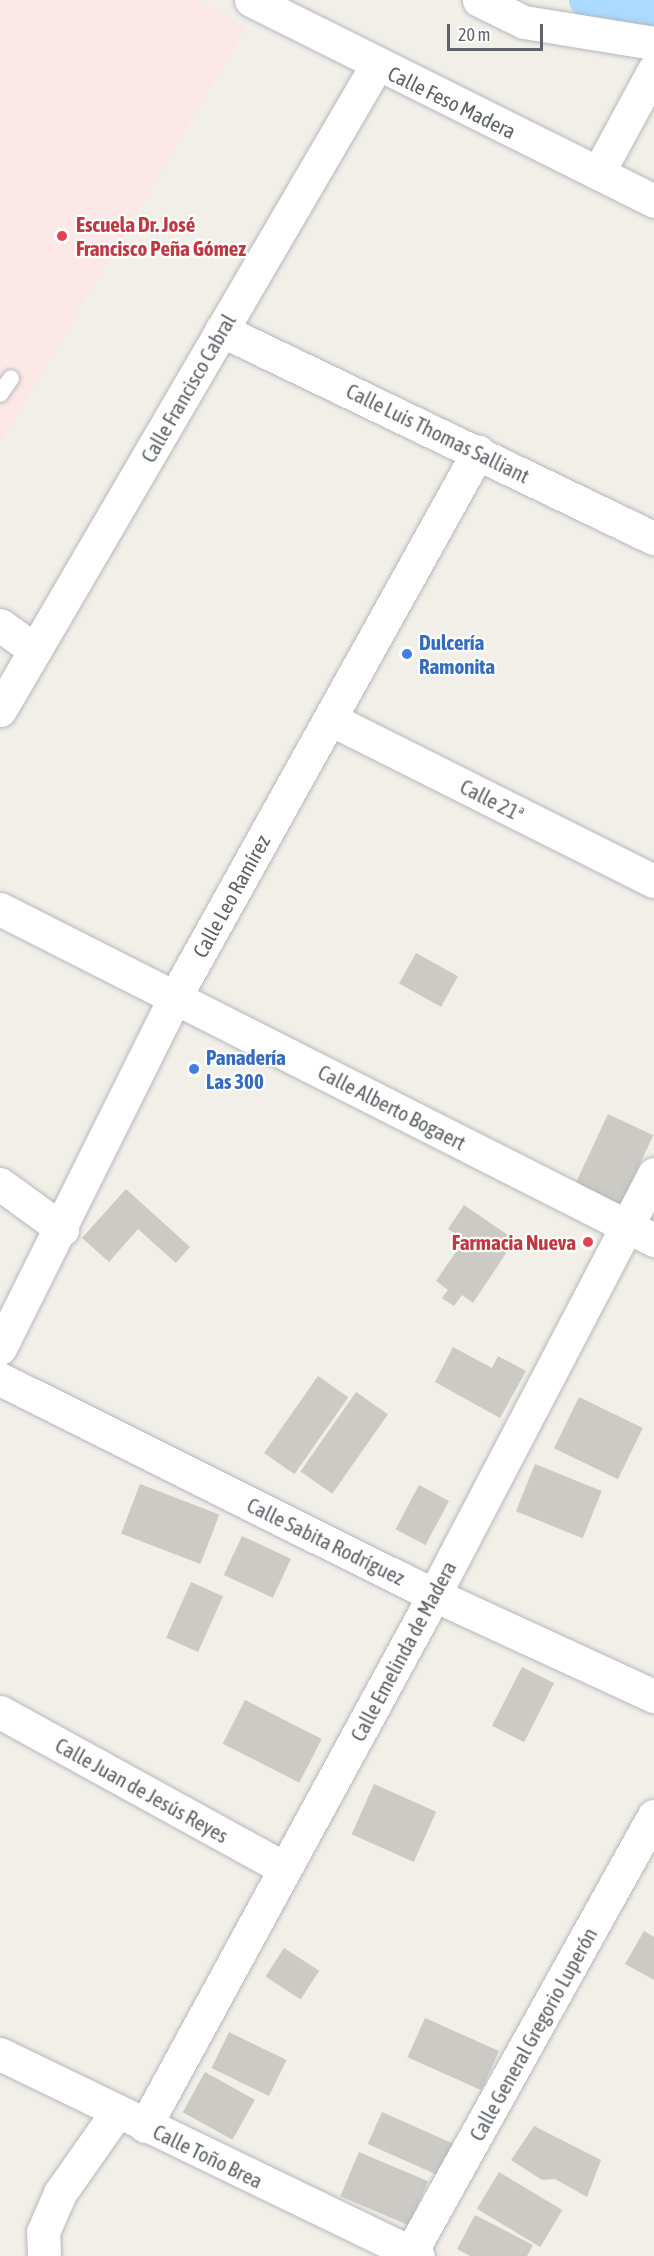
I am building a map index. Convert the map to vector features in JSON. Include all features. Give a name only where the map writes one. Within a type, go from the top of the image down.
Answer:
[{"type":"street","name":"Calle Feso Madera","points":[[251,0],[376,66],[654,201]]},
{"type":"street","points":[[479,0],[524,22],[654,43]]},
{"type":"street","name":"Calle Francisco Cabral","points":[[0,710],[376,66]]},
{"type":"street","points":[[598,173],[654,70]]},
{"type":"street","name":"Calle Luis Thomas Salliant","points":[[221,330],[654,538]]},
{"type":"street","name":"Calle Leo Ramírez","points":[[0,1348],[62,1229],[175,997],[478,452]]},
{"type":"street","points":[[0,625],[35,650]]},
{"type":"street","name":"Calle 21ª","points":[[330,719],[654,881]]},
{"type":"street","name":"Calle Alberto Bogaert","points":[[0,909],[640,1233]]},
{"type":"street","name":"Calle Emelinda de Madera","points":[[44,2256],[43,2232],[60,2193],[131,2119],[285,1869],[434,1595],[640,1233],[654,1174]]},
{"type":"street","points":[[0,1184],[62,1229]]},
{"type":"street","name":"Calle Sabita Rodríguez","points":[[0,1379],[434,1595],[654,1696]]},
{"type":"street","name":"Calle Juan de Jesús Reyes","points":[[0,1712],[285,1869]]},
{"type":"street","name":"Calle General Gregorio Luperón","points":[[414,2254],[654,1816]]},
{"type":"street","name":"Calle Toño Brea","points":[[0,2054],[414,2254]]},
{"type":"lane","points":[[0,394],[11,378]]},
{"type":"shaded area","name":"Escuela Dr. José Francisco Peña Gómez","points":[[0,0],[196,0],[247,27],[0,445]]},
{"type":"building","points":[[416,953],[458,976],[441,1007],[399,984]]},
{"type":"building","points":[[608,1114],[653,1135],[621,1205],[575,1184]]},
{"type":"building","points":[[126,1189],[190,1247],[176,1263],[138,1229],[109,1262],[82,1238]]},
{"type":"building","points":[[464,1205],[515,1240],[473,1303],[462,1295],[454,1306],[442,1298],[448,1290],[436,1281],[464,1240],[448,1229]]},
{"type":"building","points":[[453,1347],[492,1368],[498,1356],[526,1371],[500,1418],[435,1382]]},
{"type":"building","points":[[318,1376],[348,1397],[294,1474],[264,1453]]},
{"type":"building","points":[[356,1392],[388,1414],[332,1494],[300,1471]]},
{"type":"building","points":[[579,1397],[643,1428],[618,1479],[554,1448]]},
{"type":"building","points":[[535,1464],[602,1491],[583,1538],[516,1511]]},
{"type":"building","points":[[140,1484],[219,1514],[200,1564],[121,1533]]},
{"type":"building","points":[[419,1485],[449,1501],[426,1545],[396,1529]]},
{"type":"building","points":[[242,1536],[291,1559],[273,1598],[224,1575]]},
{"type":"building","points":[[191,1582],[223,1596],[198,1652],[166,1638]]},
{"type":"building","points":[[522,1667],[554,1683],[524,1742],[492,1726]]},
{"type":"building","points":[[245,1700],[322,1739],[299,1783],[223,1744]]},
{"type":"building","points":[[374,1784],[436,1812],[414,1862],[352,1834]]},
{"type":"building","points":[[644,1931],[654,1937],[654,1980],[625,1964]]},
{"type":"building","points":[[284,1948],[319,1971],[301,1999],[265,1977]]},
{"type":"building","points":[[425,2018],[499,2051],[482,2090],[408,2057]]},
{"type":"building","points":[[229,2032],[287,2060],[269,2096],[211,2068]]},
{"type":"building","points":[[205,2072],[255,2100],[233,2140],[183,2112]]},
{"type":"building","points":[[382,2112],[452,2143],[438,2175],[368,2144]]},
{"type":"building","points":[[534,2126],[601,2160],[587,2197],[555,2179],[542,2180],[511,2160]]},
{"type":"building","points":[[359,2152],[428,2181],[409,2225],[340,2196]]},
{"type":"building","points":[[499,2172],[562,2210],[540,2247],[477,2209]]},
{"type":"building","points":[[475,2215],[533,2245],[527,2256],[470,2256],[457,2249]]},
{"type":"waterway","points":[[585,0],[654,11]]},
{"type":"place","name":"Escuela Dr. José Francisco Peña Gómez","points":[[62,236]]},
{"type":"place","name":"Dulcería Ramonita","points":[[407,654]]},
{"type":"place","name":"Panadería Las 300","points":[[194,1069]]},
{"type":"place","name":"Farmacia Nueva","points":[[588,1242]]}]
